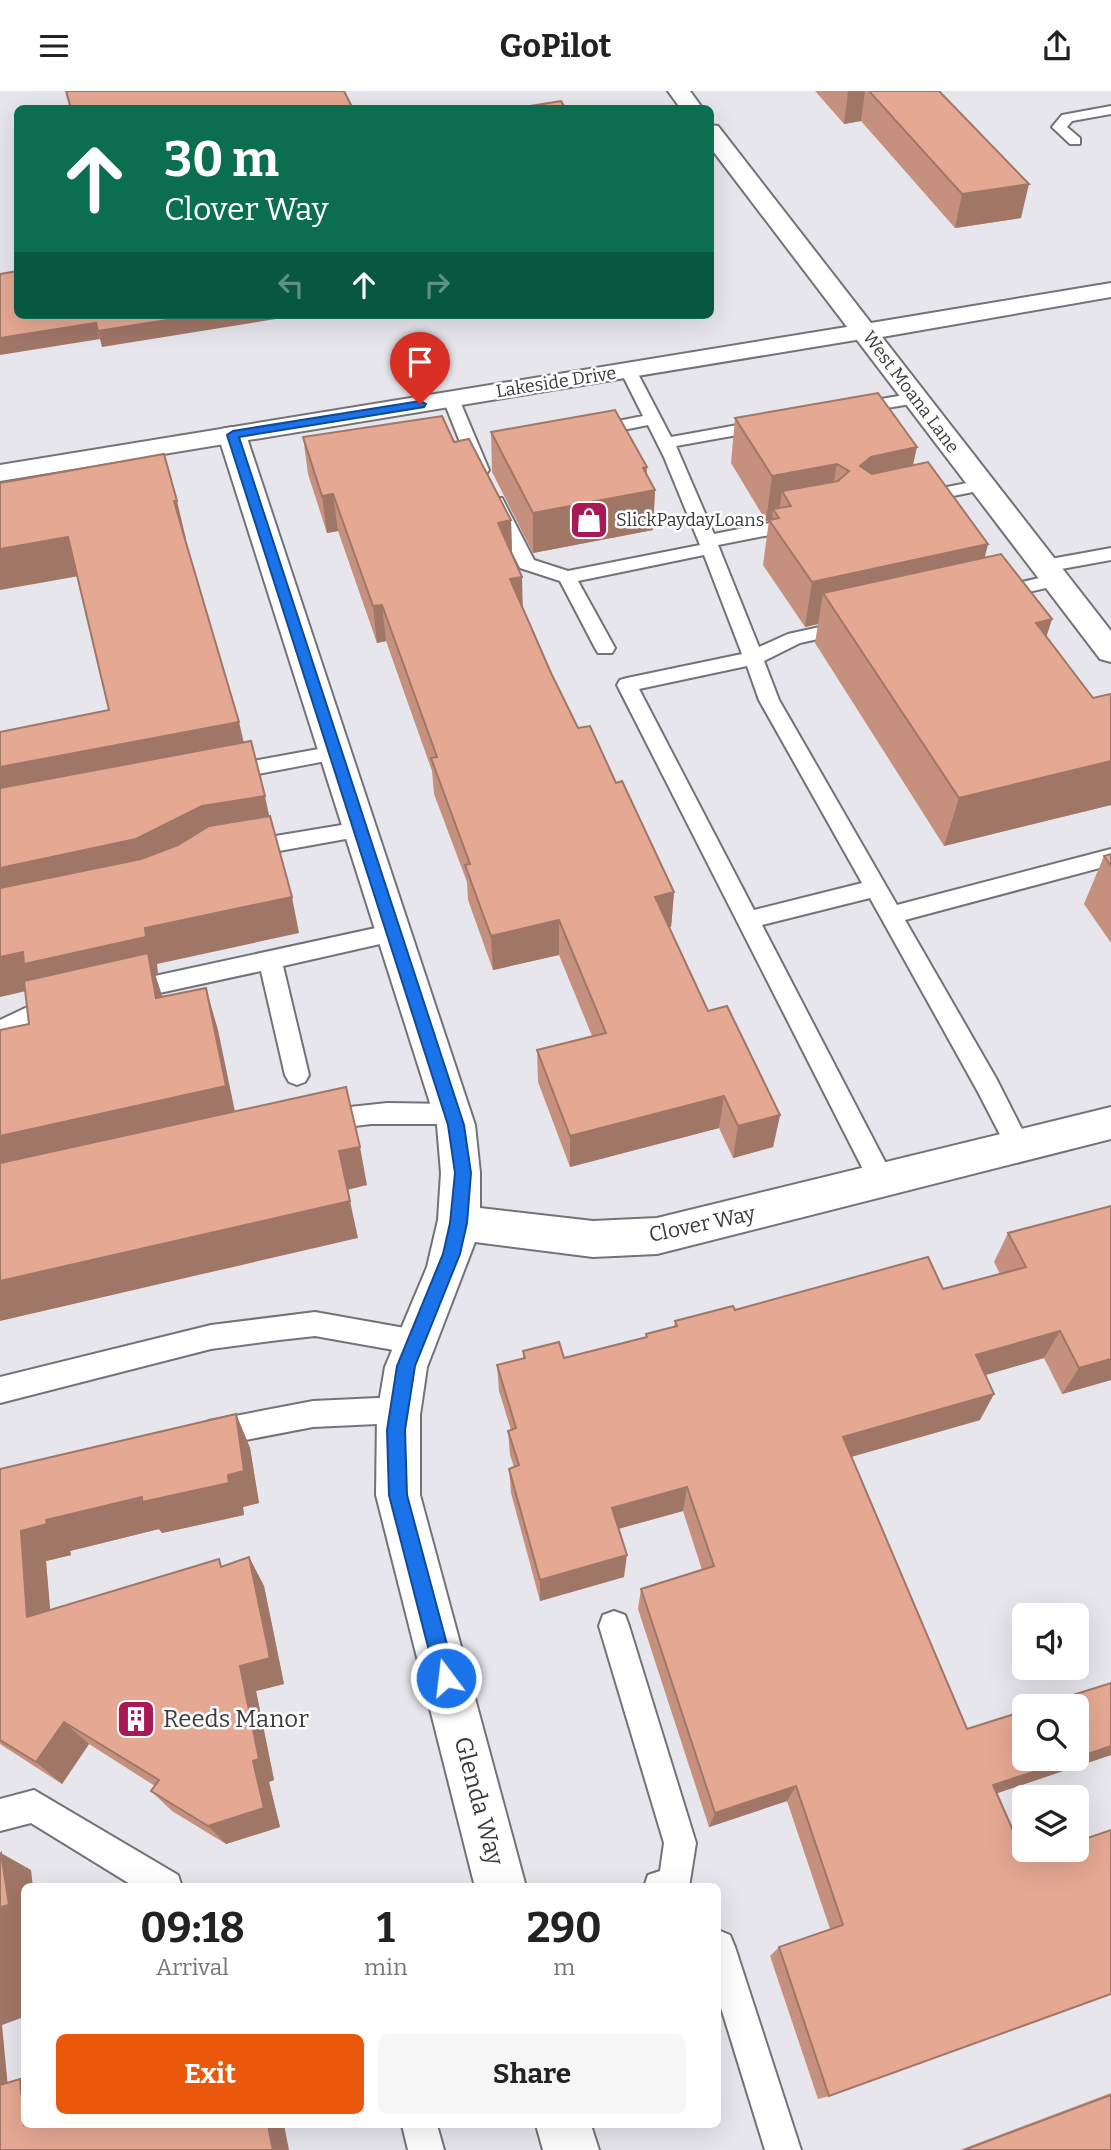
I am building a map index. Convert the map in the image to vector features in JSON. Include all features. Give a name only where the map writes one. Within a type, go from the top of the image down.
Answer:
[{"type":"street","points":[[679,91],[690,105]]},
{"type":"street","name":"West Moana Lane","points":[[714,136],[1111,652]]},
{"type":"street","name":"Lakeside Drive","points":[[0,473],[1111,290]]},
{"type":"street","points":[[233,435],[453,1114],[463,1173],[452,1254],[406,1366],[397,1420]]},
{"type":"street","name":"Clover Way","points":[[458,1223],[593,1239],[657,1236],[1111,1123]]},
{"type":"street","name":"Glenda Way","points":[[397,1420],[398,1495],[500,1883]]},
{"type":"street","points":[[565,2128],[571,2150]]},
{"type":"lane","points":[[1075,141],[1059,127],[1067,118],[1111,110]]},
{"type":"lane","points":[[628,370],[666,443],[769,700],[987,1084],[1019,1147]]},
{"type":"lane","points":[[837,412],[916,398]]},
{"type":"lane","points":[[451,399],[527,564],[567,577],[816,519]]},
{"type":"lane","points":[[576,434],[653,419]]},
{"type":"lane","points":[[666,443],[784,421]]},
{"type":"lane","points":[[902,502],[982,485]]},
{"type":"lane","points":[[971,599],[1111,554]]},
{"type":"lane","points":[[567,577],[606,649]]},
{"type":"lane","points":[[863,623],[795,638],[754,658],[627,685],[882,1181]]},
{"type":"lane","points":[[199,778],[335,753]]},
{"type":"lane","points":[[226,852],[360,830]]},
{"type":"lane","points":[[891,915],[1111,857]]},
{"type":"lane","points":[[748,920],[876,888]]},
{"type":"lane","points":[[112,994],[394,933]]},
{"type":"lane","points":[[270,960],[297,1075]]},
{"type":"lane","points":[[0,1030],[46,1009],[85,1000]]},
{"type":"lane","points":[[304,1124],[345,1115],[389,1112],[453,1114]]},
{"type":"lane","points":[[0,1389],[211,1337],[279,1328],[315,1324],[416,1342]]},
{"type":"lane","points":[[184,1440],[313,1414],[397,1420]]},
{"type":"lane","points":[[614,1626],[680,1843],[672,1883]]},
{"type":"lane","points":[[0,1815],[34,1806],[159,1883]]},
{"type":"lane","points":[[721,1956],[783,2150]]},
{"type":"lane","points":[[421,2128],[426,2150]]},
{"type":"building","points":[[66,91],[344,91],[351,105],[70,105]]},
{"type":"building","points":[[869,91],[939,91],[1029,184],[962,194]]},
{"type":"building","points":[[561,101],[564,105],[536,105]]},
{"type":"building","points":[[14,272],[14,319],[173,319],[98,331],[96,323],[0,338],[0,274]]},
{"type":"building","points":[[878,393],[917,447],[871,457],[860,466],[872,474],[928,462],[988,544],[812,582],[769,520],[779,518],[773,509],[791,506],[782,491],[838,481],[849,471],[837,464],[772,476],[735,418]]},
{"type":"building","points":[[615,410],[647,467],[643,468],[655,490],[533,513],[491,432]]},
{"type":"building","points":[[442,416],[454,442],[469,439],[511,520],[498,523],[522,577],[510,579],[578,728],[590,726],[616,783],[622,781],[674,892],[655,897],[708,1011],[727,1006],[780,1115],[738,1126],[724,1096],[570,1136],[537,1050],[606,1033],[559,920],[491,936],[465,865],[470,864],[431,758],[437,757],[382,605],[373,606],[333,494],[322,496],[303,437]]},
{"type":"building","points":[[164,454],[177,501],[174,501],[239,722],[0,767],[0,732],[109,710],[68,537],[0,549],[0,483]]},
{"type":"building","points":[[1001,554],[1052,619],[1036,623],[1093,698],[1111,695],[1111,761],[959,798],[823,593]]},
{"type":"building","points":[[251,741],[265,796],[202,806],[136,839],[0,868],[0,788]]},
{"type":"building","points":[[270,816],[292,897],[145,928],[146,937],[24,964],[23,952],[0,957],[0,888],[141,859],[178,845],[209,826]]},
{"type":"building","points":[[1111,854],[1111,866],[1104,856]]},
{"type":"building","points":[[148,953],[156,998],[206,988],[226,1086],[0,1136],[0,1030],[29,1024],[24,981]]},
{"type":"building","points":[[346,1087],[360,1147],[339,1151],[350,1201],[0,1281],[0,1163]]},
{"type":"building","points":[[1111,1206],[1111,1359],[1079,1368],[1060,1331],[976,1355],[994,1394],[843,1437],[967,1729],[1012,1715],[1012,1771],[1036,1771],[993,1785],[1012,1828],[1012,1862],[1089,1862],[1089,1838],[1111,1830],[1111,1994],[829,2096],[779,1947],[843,1925],[796,1786],[715,1813],[641,1589],[714,1566],[687,1487],[612,1508],[627,1555],[540,1580],[509,1469],[519,1465],[508,1431],[516,1428],[497,1365],[525,1358],[523,1351],[559,1342],[564,1358],[647,1337],[646,1334],[677,1326],[675,1321],[733,1306],[735,1310],[928,1257],[943,1289],[1026,1267],[1008,1233]]},
{"type":"building","points":[[236,1414],[244,1471],[228,1475],[229,1483],[142,1502],[142,1497],[46,1520],[47,1524],[21,1531],[27,1617],[219,1559],[221,1567],[249,1557],[270,1658],[240,1666],[259,1759],[253,1761],[264,1808],[208,1826],[151,1791],[159,1780],[64,1722],[36,1762],[0,1740],[0,1469]]},
{"type":"building","points":[[1111,1683],[1111,1746],[1089,1754],[1089,1694],[1076,1694]]},
{"type":"building","points":[[0,1854],[9,1905],[0,1907]]},
{"type":"building","points":[[20,2079],[21,2128],[269,2128],[273,2150],[0,2150],[0,2085]]},
{"type":"building","points":[[1111,2095],[1111,2150],[964,2150]]},
{"type":"place","name":"SlickPaydayLoans","points":[[589,520]]},
{"type":"place","name":"Reeds Manor","points":[[136,1719]]},
{"type":"route","points":[[420,404],[233,435],[456,1125],[463,1173],[452,1254],[406,1366],[396,1430],[398,1495],[446,1678]]}]
